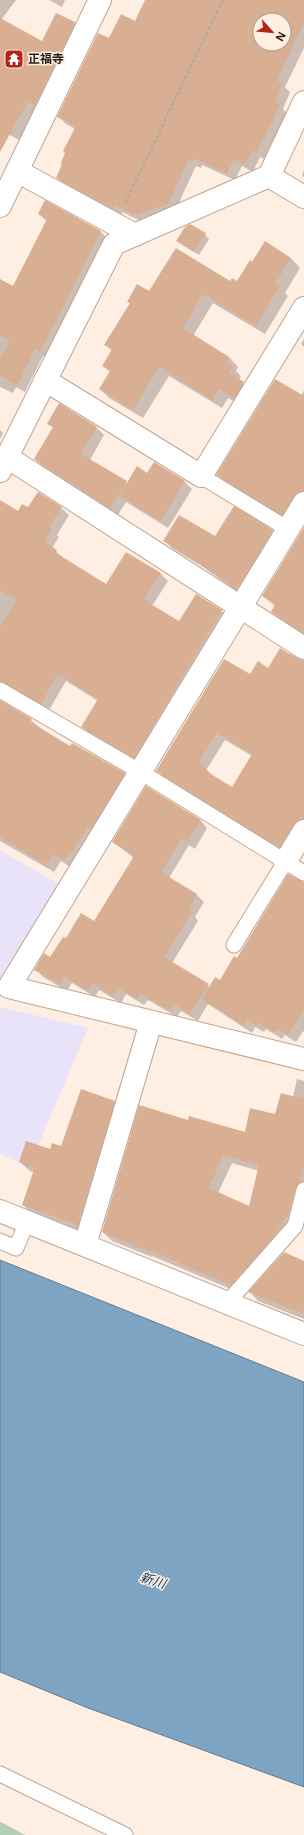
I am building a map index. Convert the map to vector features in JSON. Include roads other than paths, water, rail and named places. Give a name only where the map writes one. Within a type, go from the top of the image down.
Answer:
[{"type":"street","points":[[0,206],[100,0]]},
{"type":"street","points":[[304,102],[269,176],[114,244],[3,464],[240,606],[304,648]]},
{"type":"street","points":[[17,171],[135,235]]},
{"type":"street","points":[[269,176],[304,197]]},
{"type":"street","points":[[45,380],[201,476],[304,308]]},
{"type":"street","points":[[304,503],[9,988],[304,1059]]},
{"type":"street","points":[[285,862],[304,831]]},
{"type":"street","points":[[84,1245],[151,1022]]},
{"type":"street","points":[[0,1211],[304,1334]]},
{"type":"lane","points":[[201,476],[288,529]]},
{"type":"lane","points":[[0,690],[140,771],[304,873]]},
{"type":"lane","points":[[234,945],[285,862]]},
{"type":"lane","points":[[227,1303],[299,1226],[304,1190]]},
{"type":"lane","points":[[0,1242],[16,1248],[27,1222]]},
{"type":"lane","points":[[0,1774],[125,1835]]},
{"type":"water","name":"新川","points":[[0,1260],[304,1382],[304,1787],[88,1708],[0,1672]]},
{"type":"place","name":"正福寺","points":[[14,59]]}]
